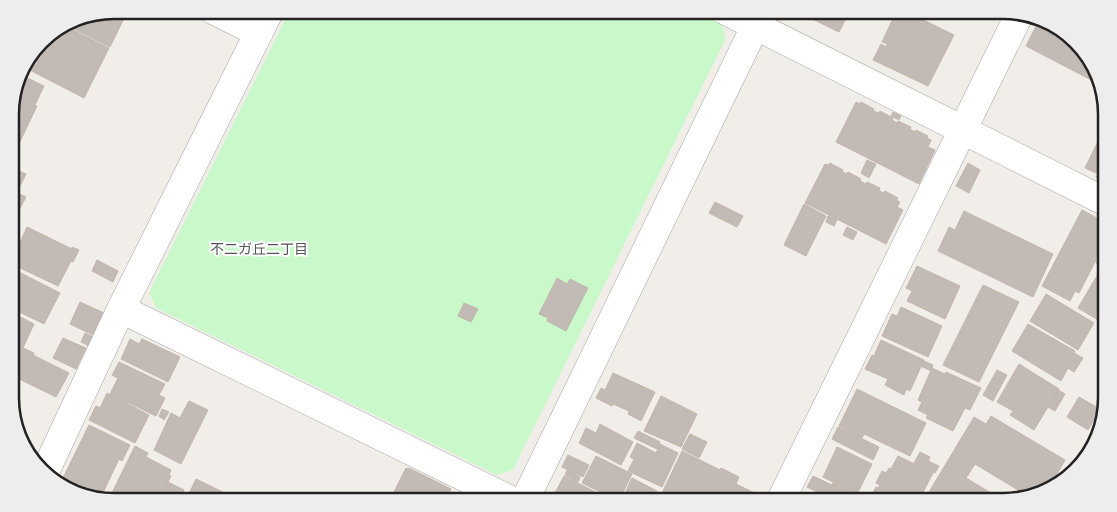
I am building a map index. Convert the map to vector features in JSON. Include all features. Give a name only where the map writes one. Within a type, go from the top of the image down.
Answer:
[{"type":"street","points":[[528,493],[760,19]]},
{"type":"street","points":[[762,19],[962,131],[1098,198]]},
{"type":"street","points":[[784,493],[1017,20]]},
{"type":"street","points":[[48,466],[121,309],[264,21]]},
{"type":"street","points":[[121,309],[497,493]]},
{"type":"green space","points":[[286,19],[711,19],[721,24],[726,38],[513,470],[497,475],[156,308],[149,293]]},
{"type":"building","points":[[124,19],[110,47],[72,28],[95,21]]},
{"type":"building","points":[[812,19],[846,19],[839,32]]},
{"type":"building","points":[[893,19],[921,19],[954,35],[928,86],[873,60],[881,44],[886,47],[887,44],[882,42]]},
{"type":"building","points":[[1037,25],[1051,31],[1079,56],[1092,80],[1026,46]]},
{"type":"building","points":[[71,29],[109,48],[84,98],[29,70],[42,51],[51,42]]},
{"type":"building","points":[[26,77],[44,86],[35,105],[37,106],[19,144],[19,107]]},
{"type":"building","points":[[856,102],[860,104],[861,102],[874,109],[873,111],[879,113],[880,111],[893,118],[892,120],[897,123],[898,121],[911,127],[910,129],[915,132],[916,130],[928,136],[927,138],[931,140],[928,147],[935,150],[919,184],[836,142]]},
{"type":"building","points":[[893,112],[901,116],[899,120],[891,116]]},
{"type":"building","points":[[1098,141],[1098,174],[1085,168]]},
{"type":"building","points":[[867,160],[876,164],[869,178],[861,173]]},
{"type":"building","points":[[830,163],[843,170],[842,172],[847,174],[848,172],[866,184],[867,182],[880,188],[879,191],[884,193],[885,191],[898,198],[896,200],[900,202],[897,207],[903,210],[886,244],[805,203],[825,164],[829,165]]},
{"type":"building","points":[[968,163],[980,170],[969,193],[956,186]]},
{"type":"building","points":[[19,171],[26,174],[19,188]]},
{"type":"building","points":[[19,194],[26,197],[19,210]]},
{"type":"building","points":[[715,202],[743,216],[737,227],[709,213]]},
{"type":"building","points":[[804,204],[826,216],[806,256],[784,245]]},
{"type":"building","points":[[1082,210],[1098,219],[1098,256],[1079,293],[1075,291],[1070,301],[1042,286]]},
{"type":"building","points":[[964,211],[1053,254],[1033,297],[938,251],[949,227],[955,230]]},
{"type":"building","points":[[828,216],[837,220],[834,226],[826,222]]},
{"type":"building","points":[[27,227],[72,249],[72,247],[79,250],[58,286],[19,267],[19,245]]},
{"type":"building","points":[[847,227],[857,232],[853,240],[843,235]]},
{"type":"building","points":[[97,260],[118,271],[113,282],[92,271]]},
{"type":"building","points":[[917,266],[960,286],[945,319],[907,301],[912,291],[906,288]]},
{"type":"building","points":[[19,272],[60,293],[44,324],[19,312]]},
{"type":"building","points":[[1098,274],[1098,320],[1078,308]]},
{"type":"building","points":[[557,278],[567,284],[570,279],[588,288],[566,331],[547,321],[548,318],[539,314]]},
{"type":"building","points":[[983,285],[1019,302],[979,382],[943,365]]},
{"type":"building","points":[[1046,294],[1094,323],[1078,350],[1030,321]]},
{"type":"building","points":[[80,302],[104,313],[93,335],[70,324]]},
{"type":"building","points":[[464,303],[478,309],[471,322],[458,316]]},
{"type":"building","points":[[901,307],[942,326],[928,357],[882,336],[892,314],[897,316]]},
{"type":"building","points":[[19,316],[34,324],[23,348],[69,373],[56,397],[19,379]]},
{"type":"building","points":[[1028,324],[1075,351],[1074,353],[1083,358],[1074,372],[1068,368],[1061,381],[1012,351]]},
{"type":"building","points":[[85,333],[93,337],[89,346],[81,342]]},
{"type":"building","points":[[63,338],[86,348],[76,369],[53,358]]},
{"type":"building","points":[[130,339],[139,344],[142,339],[180,357],[168,382],[121,359]]},
{"type":"building","points":[[881,340],[924,360],[910,391],[906,389],[904,395],[885,385],[888,379],[865,369],[872,355],[874,356]]},
{"type":"building","points":[[924,361],[933,365],[931,371],[921,366]]},
{"type":"building","points":[[119,362],[165,384],[159,395],[165,398],[156,416],[110,394],[118,378],[112,375]]},
{"type":"building","points":[[1019,364],[1059,389],[1034,430],[1010,415],[1013,411],[997,402]]},
{"type":"building","points":[[932,368],[945,374],[946,372],[981,388],[970,410],[965,408],[953,431],[926,418],[928,415],[918,410],[922,402],[918,400]]},
{"type":"building","points":[[997,370],[1007,375],[993,401],[983,395]]},
{"type":"building","points":[[613,373],[655,392],[641,421],[628,414],[629,411],[613,404],[612,406],[596,398],[601,388],[605,390]]},
{"type":"building","points":[[857,389],[926,423],[910,456],[864,434],[862,438],[839,426]]},
{"type":"building","points":[[1058,390],[1065,394],[1055,411],[1048,407]]},
{"type":"building","points":[[107,393],[149,415],[135,443],[89,420],[96,406],[100,408]]},
{"type":"building","points":[[661,396],[697,414],[681,447],[644,431]]},
{"type":"building","points":[[1079,397],[1098,408],[1096,416],[1088,430],[1067,417]]},
{"type":"building","points":[[189,401],[208,410],[181,464],[154,450],[171,413],[180,418]]},
{"type":"building","points":[[162,409],[169,412],[164,420],[159,416]]},
{"type":"building","points":[[991,416],[1065,460],[1054,479],[1040,486],[1020,491],[975,464],[966,478],[991,493],[928,493],[974,417],[986,424]]},
{"type":"building","points":[[600,424],[633,442],[621,465],[579,443],[586,428],[596,433]]},
{"type":"building","points":[[89,425],[130,445],[122,461],[119,459],[103,492],[77,486],[63,479]]},
{"type":"building","points":[[838,427],[879,447],[873,460],[832,439]]},
{"type":"building","points":[[638,431],[660,442],[657,449],[634,438]]},
{"type":"building","points":[[690,434],[707,442],[699,458],[682,449]]},
{"type":"building","points":[[637,443],[656,453],[660,444],[678,453],[662,487],[628,471],[634,459],[630,457]]},
{"type":"building","points":[[135,446],[148,453],[146,457],[171,470],[169,475],[171,476],[162,493],[112,493]]},
{"type":"building","points":[[837,447],[872,464],[858,493],[823,477]]},
{"type":"building","points":[[682,451],[720,470],[721,468],[739,477],[736,484],[755,493],[662,493]]},
{"type":"building","points":[[920,452],[930,457],[928,461],[939,466],[935,473],[914,463]]},
{"type":"building","points":[[568,455],[589,465],[583,477],[562,467]]},
{"type":"building","points":[[596,456],[632,474],[623,493],[603,493],[582,483]]},
{"type":"building","points":[[898,456],[933,473],[923,493],[873,493],[876,487],[878,488],[880,485],[876,483],[882,471],[886,473],[889,468],[891,469]]},
{"type":"building","points":[[406,468],[451,489],[449,493],[394,493]]},
{"type":"building","points":[[567,470],[580,477],[578,482],[565,475]]},
{"type":"building","points":[[564,476],[597,493],[555,493]]},
{"type":"building","points":[[813,476],[832,485],[828,493],[820,493],[807,487]]},
{"type":"building","points":[[632,478],[657,491],[656,493],[625,493]]},
{"type":"building","points":[[196,479],[225,493],[189,493]]},
{"type":"building","points":[[168,482],[184,490],[182,493],[162,493]]},
{"type":"building","points":[[833,483],[853,493],[828,493]]},
{"type":"district","name":"不二ガ丘二丁目","points":[[259,249]]}]
